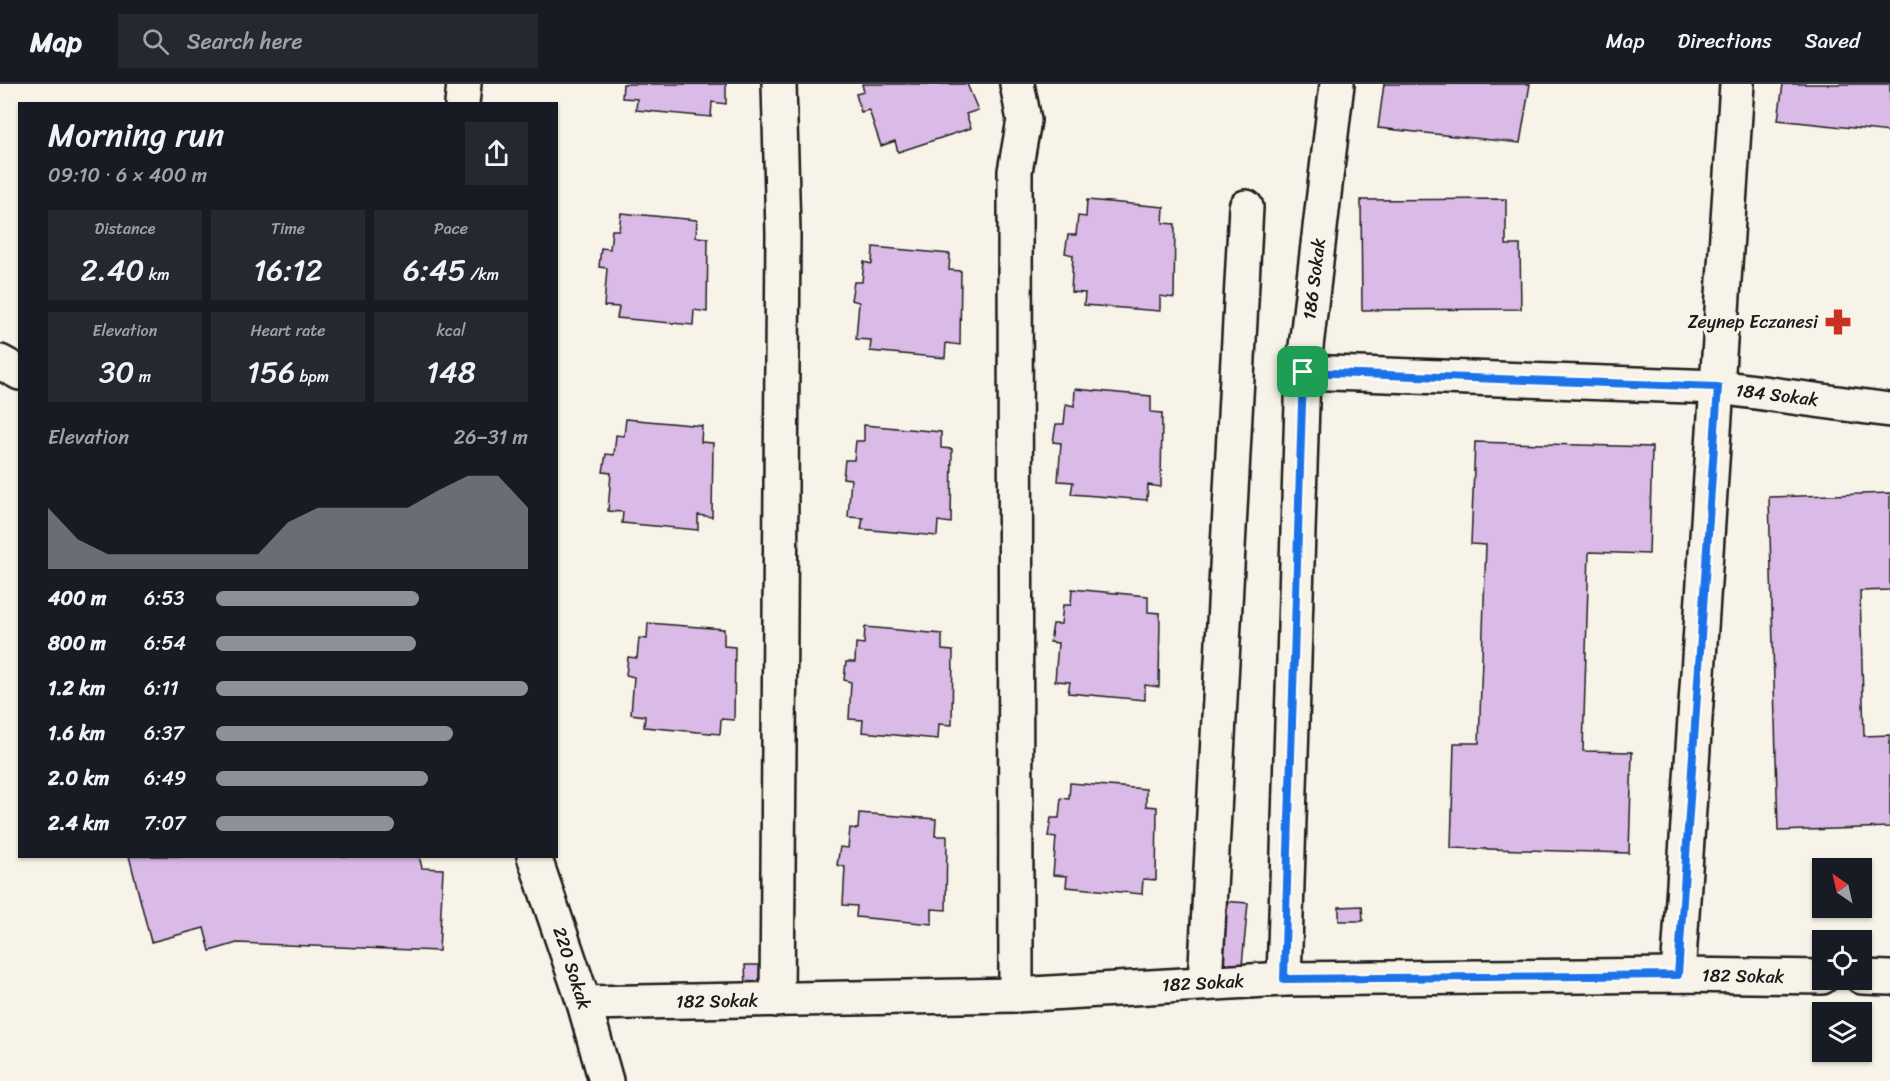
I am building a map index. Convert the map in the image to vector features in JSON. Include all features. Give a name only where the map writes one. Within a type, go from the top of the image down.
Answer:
[{"type":"street","points":[[462,102],[464,84]]},
{"type":"street","points":[[777,1000],[783,233],[780,84]]},
{"type":"street","points":[[1016,995],[1015,171],[1024,120],[1017,84]]},
{"type":"street","name":"186 Sokak","points":[[1284,979],[1303,372],[1337,84]]},
{"type":"street","points":[[1678,975],[1737,84]]},
{"type":"street","points":[[1205,983],[1246,207]]},
{"type":"street","points":[[0,362],[18,372]]},
{"type":"street","name":"184 Sokak","points":[[1303,372],[1718,387],[1890,410]]},
{"type":"street","name":"220 Sokak","points":[[535,858],[584,1003],[606,1081]]},
{"type":"street","name":"182 Sokak","points":[[584,1003],[1016,995],[1284,979],[1678,975],[1812,977]]},
{"type":"street","points":[[1872,977],[1890,978]]},
{"type":"building","points":[[623,84],[726,84],[726,104],[712,102],[711,117],[636,110],[637,99],[622,98]]},
{"type":"building","points":[[862,84],[967,84],[978,110],[966,114],[971,128],[898,152],[895,141],[881,146],[869,110],[861,112],[856,94],[864,92]]},
{"type":"building","points":[[1384,84],[1530,84],[1520,143],[1378,128]]},
{"type":"building","points":[[1783,84],[1890,84],[1890,132],[1778,120]]},
{"type":"building","points":[[1506,199],[1506,245],[1520,245],[1521,309],[1362,310],[1361,200]]},
{"type":"building","points":[[1087,200],[1164,207],[1163,223],[1175,224],[1174,298],[1160,296],[1160,311],[1084,305],[1085,293],[1071,292],[1073,255],[1065,253],[1068,235],[1076,235],[1078,216],[1086,217]]},
{"type":"building","points":[[621,213],[697,220],[696,237],[708,238],[707,312],[694,310],[693,325],[617,318],[619,307],[604,306],[607,268],[599,267],[601,248],[610,249],[612,230],[619,230]]},
{"type":"building","points":[[873,247],[950,254],[949,270],[961,271],[960,345],[946,343],[945,358],[870,351],[871,340],[856,339],[859,302],[851,300],[854,282],[862,282],[864,262],[872,264]]},
{"type":"building","points":[[1075,389],[1151,396],[1151,412],[1162,413],[1161,487],[1148,485],[1147,500],[1071,494],[1073,482],[1058,481],[1061,443],[1053,442],[1056,424],[1064,424],[1066,404],[1074,406]]},
{"type":"building","points":[[626,419],[702,426],[701,442],[713,443],[712,517],[698,515],[698,530],[622,523],[623,512],[608,511],[611,473],[603,472],[606,454],[614,455],[616,435],[624,436]]},
{"type":"building","points":[[864,425],[941,432],[941,448],[952,449],[951,523],[938,521],[937,536],[861,529],[863,518],[848,517],[851,479],[843,478],[845,460],[854,460],[856,441],[864,441]]},
{"type":"building","points":[[1475,442],[1652,447],[1649,554],[1589,552],[1583,751],[1632,752],[1629,853],[1451,848],[1454,743],[1479,743],[1486,545],[1471,544]]},
{"type":"building","points":[[1890,493],[1890,590],[1860,591],[1864,736],[1890,735],[1890,827],[1778,831],[1769,497]]},
{"type":"building","points":[[1072,589],[1148,596],[1148,612],[1160,613],[1159,687],[1145,685],[1145,700],[1068,693],[1070,682],[1055,681],[1058,643],[1050,642],[1053,624],[1061,624],[1063,605],[1071,605]]},
{"type":"building","points":[[648,623],[724,629],[724,646],[735,647],[734,720],[721,719],[720,734],[644,727],[645,716],[631,714],[634,677],[626,675],[628,657],[637,658],[639,638],[647,639]]},
{"type":"building","points":[[865,627],[942,634],[942,650],[953,651],[952,725],[939,724],[938,739],[862,732],[863,720],[849,719],[851,682],[844,680],[846,662],[855,662],[856,643],[864,644]]},
{"type":"building","points":[[1070,783],[1146,789],[1146,806],[1157,807],[1156,880],[1143,879],[1142,894],[1066,887],[1067,876],[1053,875],[1056,837],[1048,836],[1051,818],[1059,818],[1061,798],[1069,799]]},
{"type":"building","points":[[859,813],[936,819],[935,836],[947,836],[946,910],[932,909],[932,924],[856,917],[857,906],[843,905],[845,867],[837,865],[840,847],[848,848],[850,828],[858,829]]},
{"type":"building","points":[[130,858],[420,858],[422,868],[443,869],[439,951],[237,943],[210,951],[204,928],[151,942]]},
{"type":"building","points":[[1221,901],[1248,903],[1242,965],[1215,963]]},
{"type":"building","points":[[1362,906],[1363,921],[1339,921],[1339,907]]},
{"type":"building","points":[[745,965],[768,965],[760,987],[746,987]]},
{"type":"place","name":"Zeynep Eczanesi","points":[[1838,322]]},
{"type":"route","points":[[1303,372],[1718,387],[1678,975],[1284,979],[1303,372]]}]
